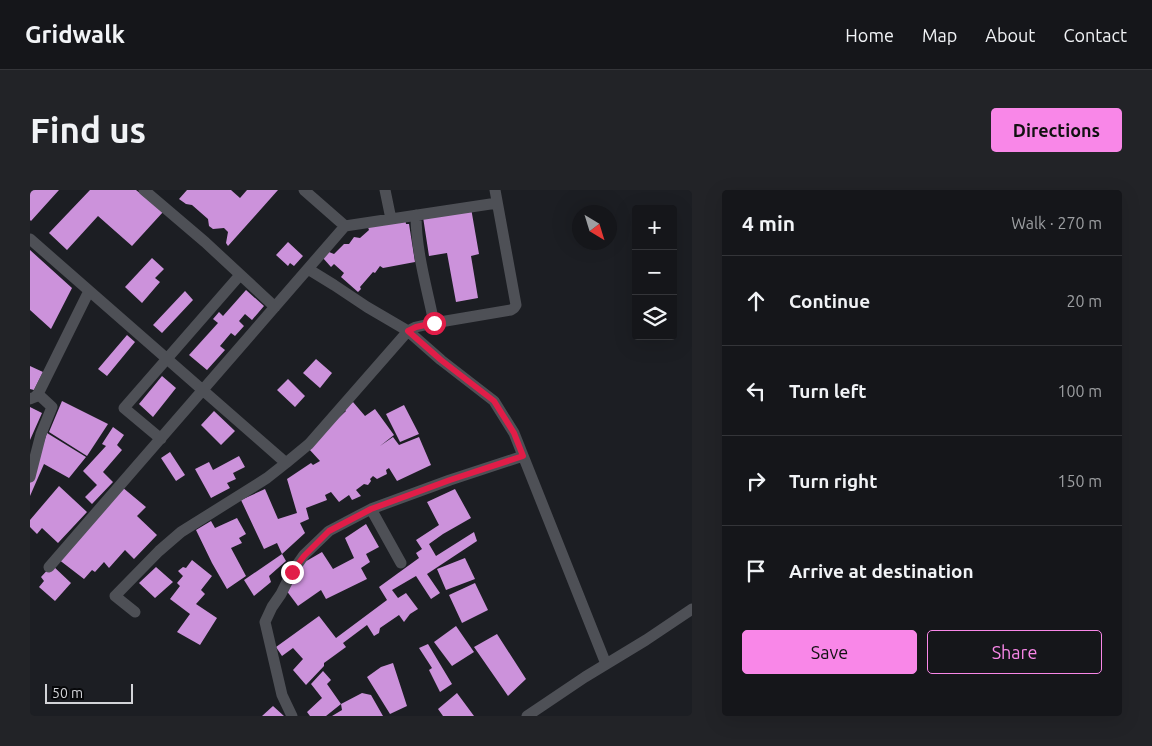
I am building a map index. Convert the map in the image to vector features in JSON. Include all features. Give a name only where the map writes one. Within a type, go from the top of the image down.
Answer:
[{"type":"street","points":[[144,190],[205,242],[275,307]]},
{"type":"street","points":[[304,190],[345,226]]},
{"type":"street","points":[[385,190],[391,219]]},
{"type":"street","points":[[134,612],[115,596],[159,550],[181,532],[267,478],[309,444],[408,331],[434,323],[514,308],[516,305],[496,190]]},
{"type":"street","points":[[50,567],[345,226],[497,203]]},
{"type":"street","points":[[416,216],[416,230],[422,266],[434,323]]},
{"type":"street","points":[[30,239],[286,463]]},
{"type":"street","points":[[308,269],[408,331],[441,360],[494,401],[514,433],[606,664]]},
{"type":"street","points":[[161,439],[124,408],[240,276]]},
{"type":"street","points":[[30,476],[41,434],[52,407],[34,397],[89,291]]},
{"type":"street","points":[[292,716],[282,695],[266,622],[272,607],[292,572],[304,556],[329,531],[371,509],[523,456]]},
{"type":"street","points":[[371,509],[401,563]]},
{"type":"street","points":[[527,716],[692,609]]},
{"type":"building","points":[[30,190],[59,190],[31,221],[30,220]]},
{"type":"building","points":[[90,190],[136,190],[163,212],[132,246],[98,216],[67,250],[49,233]]},
{"type":"building","points":[[187,190],[231,190],[240,198],[247,190],[278,190],[228,246],[226,243],[228,232],[224,228],[213,229],[209,226],[208,219],[192,205],[186,204],[179,199]]},
{"type":"building","points":[[471,208],[479,254],[471,256],[478,298],[456,302],[447,253],[429,256],[423,217]]},
{"type":"building","points":[[405,218],[406,224],[409,224],[415,262],[383,268],[380,266],[360,287],[361,289],[358,292],[341,277],[344,273],[334,264],[331,267],[323,258],[329,252],[334,254],[344,244],[349,244],[354,237],[360,238],[369,230],[366,222]]},
{"type":"building","points":[[288,242],[303,256],[294,266],[290,263],[288,266],[276,255]]},
{"type":"building","points":[[30,250],[72,288],[51,329],[30,310]]},
{"type":"building","points":[[152,258],[164,269],[155,278],[160,282],[142,303],[125,287]]},
{"type":"building","points":[[246,290],[264,306],[252,320],[245,314],[239,321],[244,326],[235,336],[231,333],[220,346],[225,350],[207,370],[189,355],[218,323],[213,319],[219,312],[223,316]]},
{"type":"building","points":[[185,291],[193,300],[162,333],[153,325]]},
{"type":"building","points":[[127,335],[135,342],[107,376],[98,369]]},
{"type":"building","points":[[316,359],[332,373],[320,388],[303,373]]},
{"type":"building","points":[[30,366],[43,372],[34,390],[30,389]]},
{"type":"building","points":[[162,376],[176,388],[153,417],[139,404]]},
{"type":"building","points":[[288,379],[305,396],[295,407],[277,390]]},
{"type":"building","points":[[62,401],[108,424],[87,456],[49,432]]},
{"type":"building","points":[[353,402],[365,416],[375,409],[394,435],[380,446],[393,437],[399,445],[419,437],[431,465],[397,481],[389,468],[386,470],[387,474],[377,479],[373,476],[368,485],[364,484],[356,490],[361,496],[352,500],[349,495],[339,502],[331,492],[325,495],[327,500],[306,508],[309,519],[300,523],[305,533],[282,554],[277,543],[264,549],[241,500],[265,489],[278,519],[297,513],[287,479],[311,463],[313,465],[320,461],[309,449],[346,411],[344,409]]},
{"type":"building","points":[[404,405],[419,434],[400,442],[386,414]]},
{"type":"building","points":[[30,407],[42,413],[30,440]]},
{"type":"building","points":[[214,411],[235,431],[221,445],[201,425]]},
{"type":"building","points":[[113,427],[124,435],[117,445],[122,450],[103,472],[113,482],[92,504],[85,497],[97,485],[83,471],[106,446],[102,444]]},
{"type":"building","points":[[47,433],[86,457],[69,478],[44,464],[30,496],[30,483]]},
{"type":"building","points":[[170,452],[185,475],[176,481],[161,458]]},
{"type":"building","points":[[239,456],[245,467],[233,473],[236,479],[227,483],[230,488],[211,498],[195,469],[209,462],[213,470]]},
{"type":"building","points":[[59,486],[87,512],[58,543],[42,528],[37,534],[30,527],[30,520]]},
{"type":"building","points":[[122,487],[146,507],[137,516],[157,535],[134,559],[125,550],[109,568],[104,562],[95,572],[92,570],[84,579],[58,559]]},
{"type":"building","points":[[455,489],[471,518],[429,544],[436,556],[474,532],[477,541],[427,574],[440,593],[431,599],[416,576],[392,590],[398,598],[406,593],[418,609],[410,614],[404,622],[399,615],[380,628],[379,633],[374,636],[367,625],[343,643],[346,647],[324,663],[324,666],[306,685],[293,670],[303,659],[293,648],[282,656],[276,647],[319,616],[336,638],[387,600],[379,587],[419,558],[416,553],[422,549],[416,540],[439,525],[427,502]]},
{"type":"building","points":[[237,518],[246,534],[239,538],[242,543],[231,548],[246,576],[227,589],[196,530],[211,521],[215,528]]},
{"type":"building","points":[[366,524],[379,547],[366,554],[370,562],[361,568],[367,579],[326,599],[321,590],[298,606],[286,590],[303,563],[322,552],[333,569],[354,558],[345,538]]},
{"type":"building","points":[[282,554],[286,561],[269,576],[271,582],[254,596],[244,580]]},
{"type":"building","points":[[465,558],[475,579],[446,590],[437,569]]},
{"type":"building","points":[[192,560],[212,576],[201,590],[205,594],[196,604],[217,618],[200,645],[177,632],[190,614],[170,599],[180,586],[177,583],[183,576],[178,571],[183,567],[186,568]]},
{"type":"building","points":[[52,565],[71,583],[55,601],[39,587],[44,581],[41,577]]},
{"type":"building","points":[[156,567],[173,582],[155,598],[139,583]]},
{"type":"building","points":[[475,583],[488,610],[462,623],[449,595]]},
{"type":"building","points":[[456,626],[474,652],[452,666],[434,642]]},
{"type":"building","points":[[497,634],[526,679],[508,696],[474,647]]},
{"type":"building","points":[[428,644],[452,684],[440,692],[429,670],[432,668],[419,648]]},
{"type":"building","points":[[393,663],[407,706],[390,714],[367,677],[381,667]]},
{"type":"building","points":[[323,671],[331,680],[327,684],[341,704],[326,716],[310,716],[307,712],[322,698],[311,684]]},
{"type":"building","points":[[362,693],[371,695],[383,716],[332,716],[342,710],[341,704]]},
{"type":"building","points":[[457,693],[474,716],[443,716],[438,709]]},
{"type":"building","points":[[273,706],[284,716],[262,716]]},
{"type":"route","points":[[292,572],[304,556],[329,531],[371,509],[523,456],[514,433],[494,401],[441,360],[408,331],[434,323]]}]
